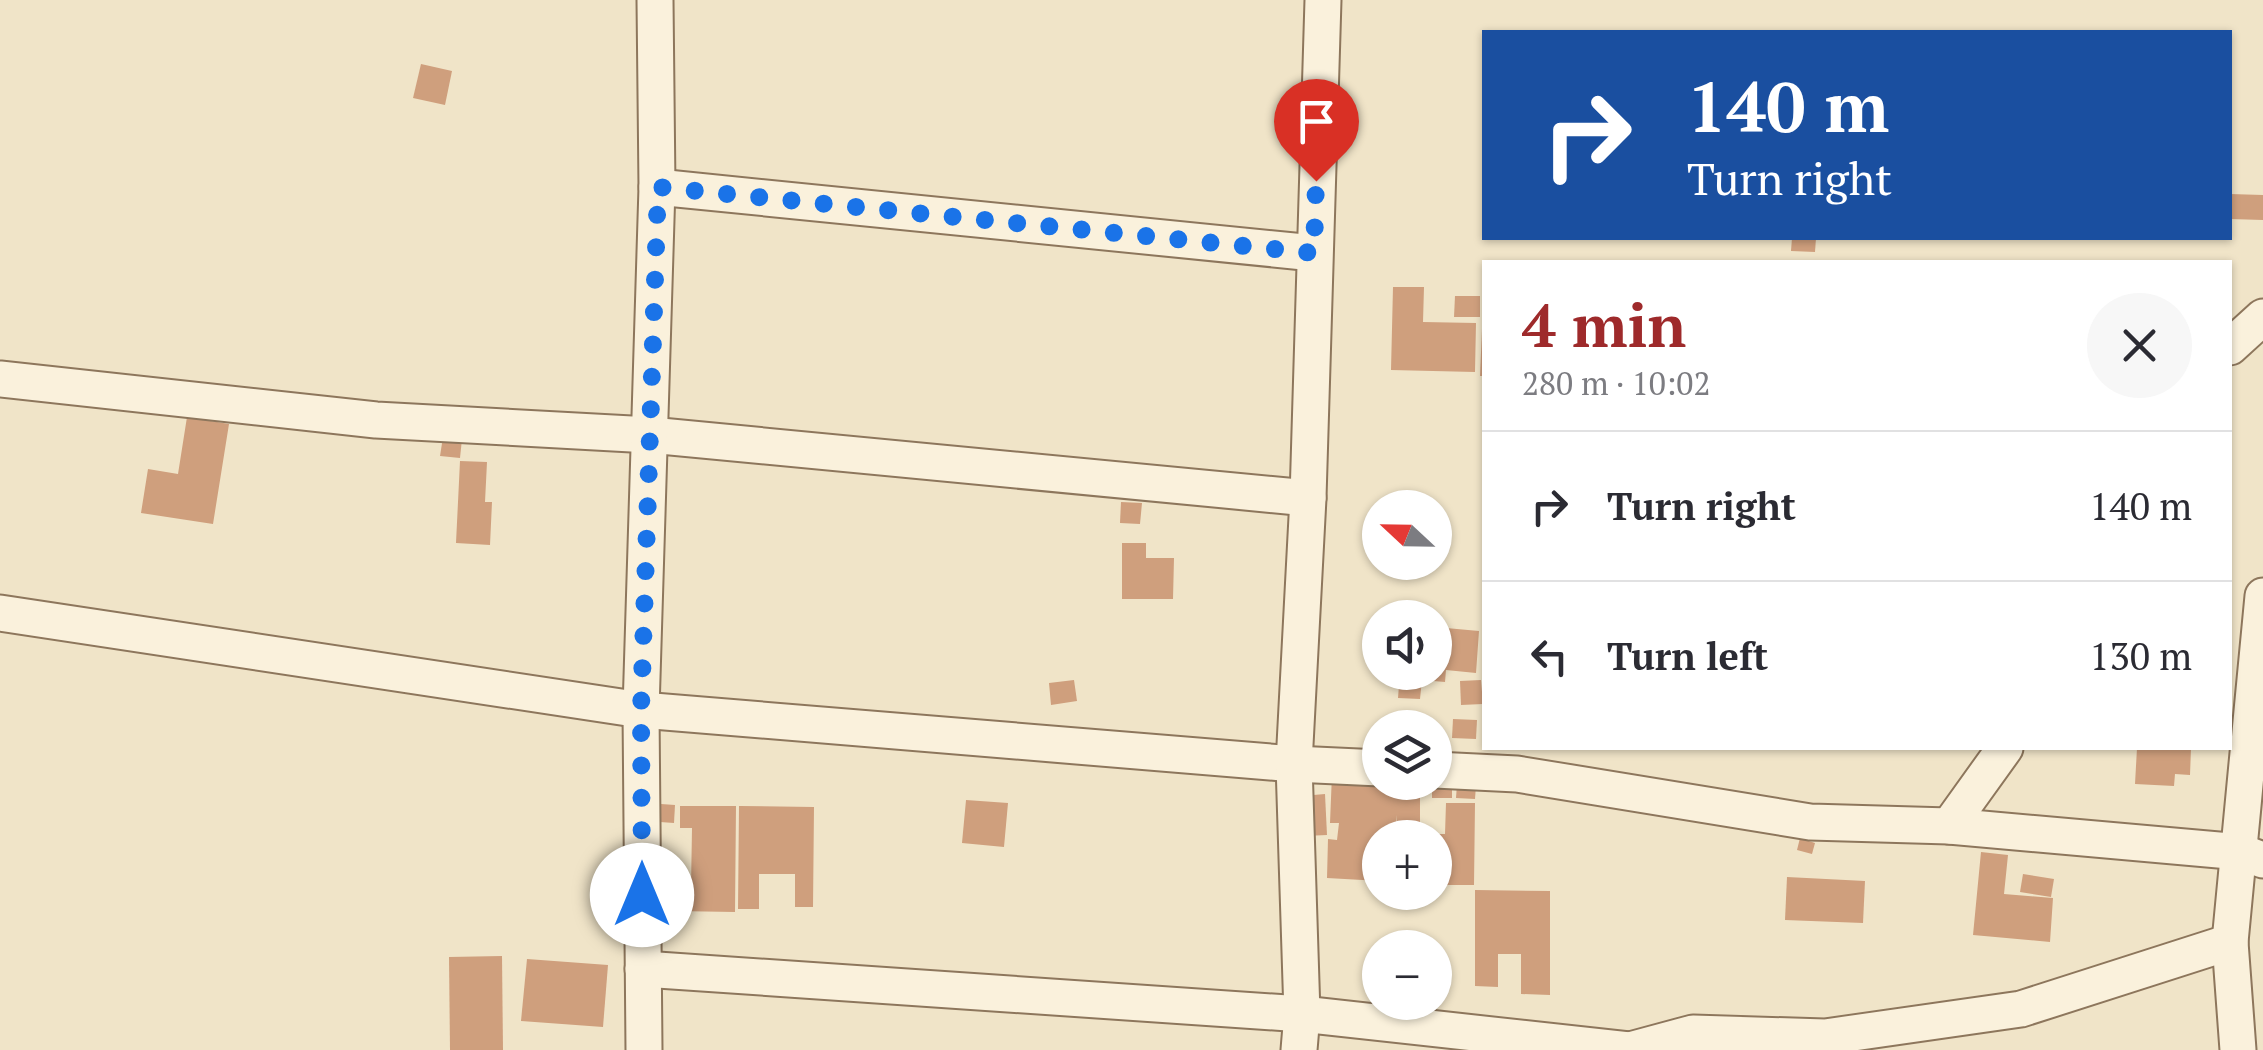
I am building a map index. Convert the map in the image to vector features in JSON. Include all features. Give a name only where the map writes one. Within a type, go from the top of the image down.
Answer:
[{"type":"street","points":[[644,1050],[641,710],[658,187],[656,0]]},
{"type":"street","points":[[1299,1050],[1302,1014],[1294,764],[1308,498],[1324,0]]},
{"type":"street","points":[[658,187],[1314,253]]},
{"type":"street","points":[[2232,345],[2263,316]]},
{"type":"street","points":[[0,379],[376,420],[650,435],[1308,498]]},
{"type":"street","points":[[2238,1050],[2230,942],[2252,856],[2263,596]]},
{"type":"street","points":[[0,613],[641,710],[1362,767]]},
{"type":"street","points":[[1948,826],[2004,750]]},
{"type":"street","points":[[1452,771],[1518,774],[1810,822],[1948,826],[2252,856]]},
{"type":"street","points":[[643,969],[1302,1014],[1630,1050],[1692,1033],[1825,1037],[2021,1009],[2230,942]]},
{"type":"building","points":[[421,64],[452,71],[445,105],[413,98]]},
{"type":"building","points":[[2232,194],[2263,195],[2263,220],[2232,219]]},
{"type":"building","points":[[1792,240],[1816,240],[1815,252],[1791,251]]},
{"type":"building","points":[[1393,287],[1424,287],[1423,322],[1476,323],[1475,372],[1391,370]]},
{"type":"building","points":[[1455,296],[1480,296],[1480,317],[1454,317]]},
{"type":"building","points":[[187,417],[229,424],[213,524],[141,513],[148,469],[178,474]]},
{"type":"building","points":[[443,437],[462,439],[460,458],[440,456]]},
{"type":"building","points":[[460,461],[487,462],[485,502],[492,502],[490,545],[456,543]]},
{"type":"building","points":[[1121,502],[1142,503],[1140,524],[1120,523]]},
{"type":"building","points":[[1122,543],[1146,543],[1146,558],[1174,558],[1173,599],[1122,599]]},
{"type":"building","points":[[1452,629],[1479,631],[1476,673],[1452,671]]},
{"type":"building","points":[[1074,680],[1077,701],[1051,705],[1049,683]]},
{"type":"building","points":[[1481,680],[1482,704],[1461,705],[1460,681]]},
{"type":"building","points":[[1399,690],[1421,690],[1420,699],[1398,698]]},
{"type":"building","points":[[1453,719],[1477,720],[1476,739],[1452,738]]},
{"type":"building","points":[[2137,750],[2191,750],[2190,775],[2175,774],[2174,786],[2135,784]]},
{"type":"building","points":[[1332,774],[1362,779],[1362,800],[1420,800],[1420,820],[1397,820],[1397,815],[1397,820],[1362,820],[1362,880],[1327,878],[1328,839],[1337,840],[1339,823],[1330,823]]},
{"type":"building","points":[[1457,784],[1476,785],[1475,799],[1456,798]]},
{"type":"building","points":[[1325,794],[1327,835],[1305,836],[1302,796]]},
{"type":"building","points":[[966,800],[1008,803],[1004,847],[962,843]]},
{"type":"building","points":[[1446,803],[1475,803],[1474,885],[1452,885],[1452,820],[1445,820]]},
{"type":"building","points":[[661,804],[675,805],[674,823],[660,822]]},
{"type":"building","points":[[680,806],[736,806],[735,912],[675,911],[675,887],[691,888],[692,828],[680,828]]},
{"type":"building","points":[[739,806],[814,807],[813,907],[795,907],[795,874],[759,874],[759,909],[738,909]]},
{"type":"building","points":[[1800,838],[1815,843],[1812,854],[1797,850]]},
{"type":"building","points":[[1981,852],[2008,855],[2004,894],[2053,898],[2050,942],[1973,935]]},
{"type":"building","points":[[2023,874],[2054,879],[2051,897],[2020,892]]},
{"type":"building","points":[[1787,877],[1865,881],[1863,923],[1785,920]]},
{"type":"building","points":[[1475,890],[1550,891],[1550,995],[1521,994],[1521,954],[1498,954],[1498,987],[1475,986]]},
{"type":"building","points":[[657,894],[671,894],[672,909],[657,910]]},
{"type":"building","points":[[502,956],[503,1050],[450,1050],[449,957]]},
{"type":"building","points":[[527,959],[608,965],[603,1027],[521,1021]]},
{"type":"route","points":[[642,895],[641,710],[658,187],[1314,253],[1316,181]]}]
